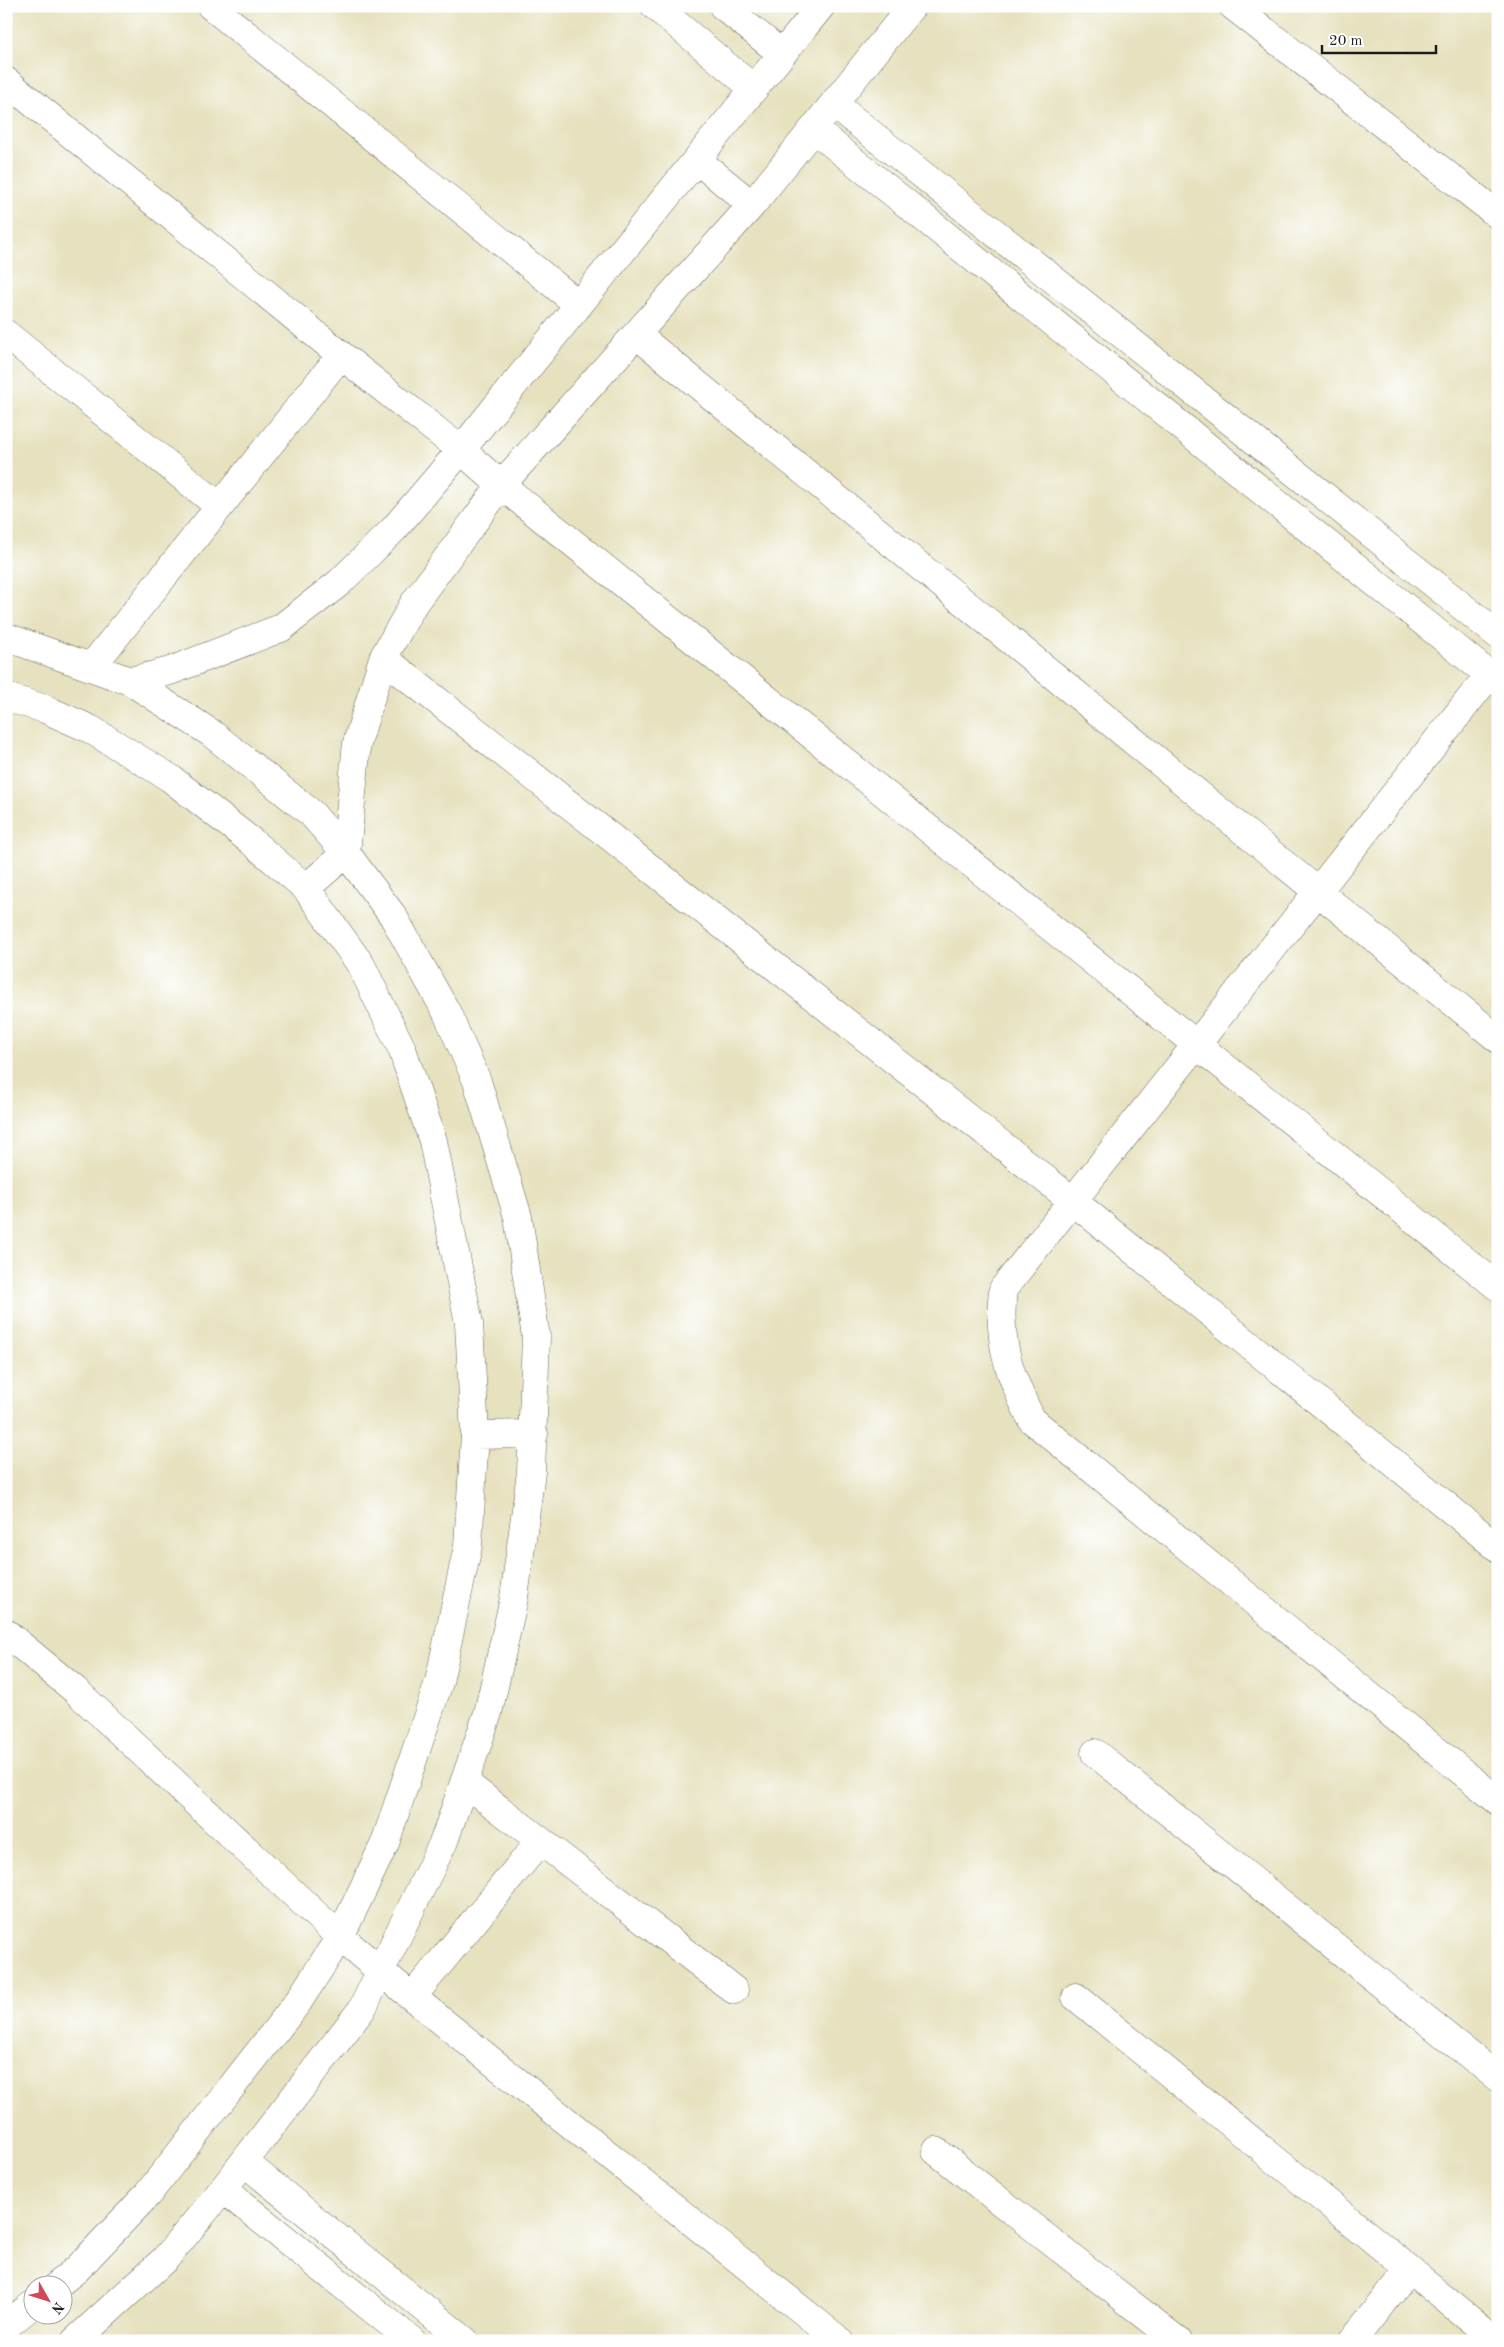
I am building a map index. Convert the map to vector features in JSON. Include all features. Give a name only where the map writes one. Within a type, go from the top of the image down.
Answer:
[{"type":"street","points":[[211,6],[579,305]]},
{"type":"street","points":[[655,6],[754,89]]},
{"type":"street","points":[[723,6],[782,54]]},
{"type":"street","points":[[130,681],[170,671],[281,628],[339,583],[394,528],[461,450],[821,6]]},
{"type":"street","points":[[306,888],[346,853],[358,743],[383,658],[414,603],[501,485],[752,205],[912,6]]},
{"type":"street","points":[[1233,6],[1498,215]]},
{"type":"street","points":[[6,80],[341,355],[461,450],[501,485],[1498,1287]]},
{"type":"street","points":[[834,104],[1498,635]]},
{"type":"street","points":[[814,128],[1494,678],[1317,893],[1003,1289],[1000,1315],[1004,1351],[1015,1385],[1032,1420],[1498,1801]]},
{"type":"street","points":[[697,160],[752,205]]},
{"type":"street","points":[[6,334],[220,506]]},
{"type":"street","points":[[637,335],[1317,893],[1498,1039]]},
{"type":"street","points":[[92,666],[341,355]]},
{"type":"street","points":[[6,637],[130,681],[211,732],[311,813],[346,853],[392,916],[447,1012],[477,1081],[518,1217],[536,1337],[534,1434],[531,1472],[514,1598],[488,1713],[444,1841],[382,1972],[362,2009],[223,2189],[165,2259],[75,2341]]},
{"type":"street","points":[[383,658],[1073,1201],[1498,1548]]},
{"type":"street","points":[[6,697],[45,709],[90,729],[170,778],[251,841],[306,888],[361,965],[402,1049],[433,1141],[469,1323],[475,1435],[468,1546],[439,1682],[385,1843],[340,1937],[298,2002],[147,2195],[71,2274]]},
{"type":"street","points":[[475,1435],[534,1434]]},
{"type":"street","points":[[6,1633],[75,1690],[340,1937],[412,1998],[840,2341]]},
{"type":"street","points":[[1095,1753],[1498,2078]]},
{"type":"street","points":[[464,1782],[734,1990]]},
{"type":"street","points":[[412,1998],[540,1840]]},
{"type":"street","points":[[1076,1997],[1496,2341]]},
{"type":"street","points":[[936,2151],[1178,2341]]},
{"type":"street","points":[[244,2162],[465,2341]]},
{"type":"street","points":[[223,2189],[412,2341]]},
{"type":"street","points":[[1352,2341],[1409,2269]]},
{"type":"street","points":[[6,2326],[22,2313]]}]
